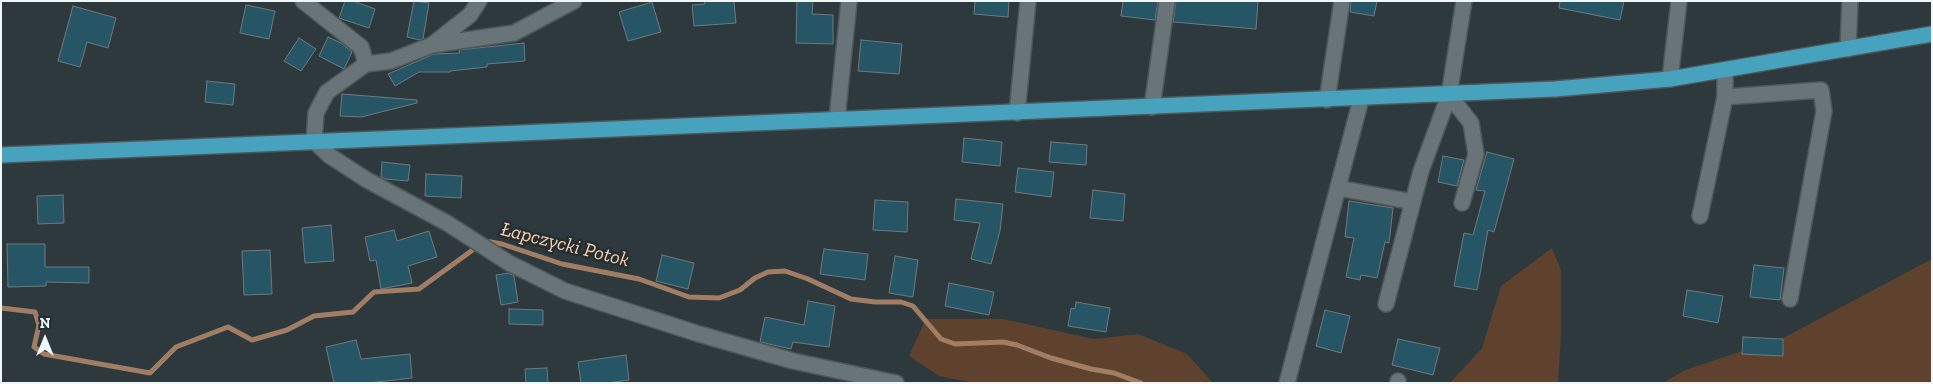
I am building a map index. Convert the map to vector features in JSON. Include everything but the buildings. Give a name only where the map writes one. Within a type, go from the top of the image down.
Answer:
[{"type":"main road","points":[[1,154],[1449,95],[1555,89],[1670,79],[1932,34]]},
{"type":"street","points":[[303,1],[361,47],[366,64]]},
{"type":"street","points":[[432,45],[470,16],[480,1]]},
{"type":"street","points":[[574,1],[514,32],[432,45],[391,61],[366,64],[327,92],[316,113],[314,141],[330,156],[366,180],[464,234],[509,263],[565,291],[699,334],[793,361],[896,383]]},
{"type":"street","points":[[837,120],[850,1]]},
{"type":"street","points":[[1017,113],[1028,1]]},
{"type":"street","points":[[1152,107],[1167,1]]},
{"type":"street","points":[[1327,100],[1342,1]]},
{"type":"street","points":[[1386,304],[1422,171],[1449,95],[1464,1]]},
{"type":"street","points":[[1670,79],[1679,1]]},
{"type":"street","points":[[1848,49],[1850,1]]},
{"type":"street","points":[[1700,216],[1725,97],[1725,70]]},
{"type":"street","points":[[1725,97],[1821,90],[1824,111],[1790,298]]},
{"type":"street","points":[[1449,95],[1471,123],[1476,154],[1462,203]]},
{"type":"street","points":[[1287,383],[1361,98]]},
{"type":"street","points":[[1338,188],[1413,202]]},
{"type":"shaded area","points":[[1552,248],[1561,270],[1561,335],[1558,383],[1450,383],[1482,348],[1501,286]]},
{"type":"shaded area","points":[[1932,259],[1932,383],[1663,383],[1685,370],[1785,337]]},
{"type":"shaded area","points":[[926,319],[1003,319],[1094,339],[1138,334],[1187,354],[1213,383],[975,383],[939,376],[909,356]]},
{"type":"waterway","name":"Łapczycki Potok","points":[[1,308],[35,312],[39,325],[34,347],[44,354],[150,373],[176,347],[228,327],[252,340],[287,330],[314,316],[353,312],[374,292],[419,289],[485,241],[502,244],[562,264],[639,279],[689,297],[719,298],[740,290],[755,278],[768,272],[785,271],[808,279],[851,299],[875,302],[901,302],[913,306],[941,339],[955,344],[1003,342],[1017,345],[1051,358],[1114,373],[1141,383]]}]
